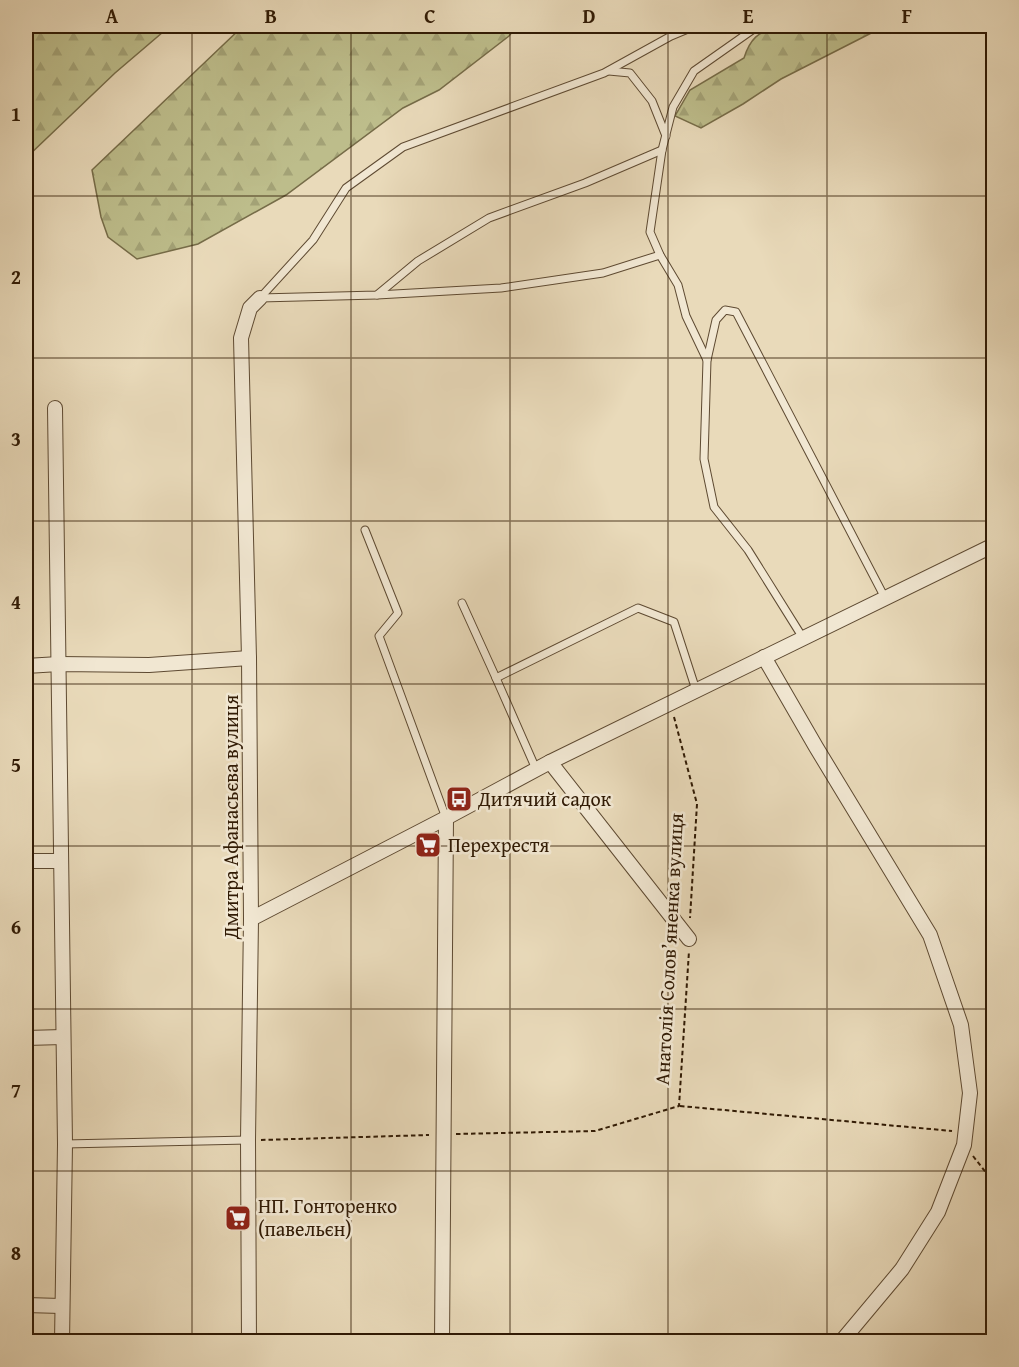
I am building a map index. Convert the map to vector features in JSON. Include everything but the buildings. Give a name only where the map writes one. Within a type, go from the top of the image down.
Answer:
[{"type":"street","name":"Дмитра Афанасьєва вулиця","points":[[249,1341],[248,1140],[251,919],[249,658],[241,338],[250,308],[260,298]]},
{"type":"street","points":[[55,408],[65,1144],[62,1341]]},
{"type":"street","points":[[251,919],[550,762],[993,544]]},
{"type":"street","points":[[764,657],[930,935],[961,1025],[970,1093],[965,1139],[938,1212],[902,1269],[841,1341]]},
{"type":"street","points":[[26,666],[149,665],[249,658]]},
{"type":"street","points":[[550,762],[689,939]]},
{"type":"street","points":[[442,1341],[446,818]]},
{"type":"street","points":[[26,861],[61,861]]},
{"type":"street","points":[[26,1038],[63,1037]]},
{"type":"street","points":[[26,1305],[62,1306]]},
{"type":"lane","points":[[260,298],[313,240],[346,188],[403,147],[608,71],[671,36],[695,26]]},
{"type":"lane","points":[[707,360],[686,316],[678,285],[660,255],[650,232],[662,150],[673,107],[694,71],[758,26]]},
{"type":"lane","points":[[608,71],[630,74],[652,101],[666,136]]},
{"type":"lane","points":[[377,295],[418,261],[489,218],[585,183],[662,150]]},
{"type":"lane","points":[[260,298],[377,295],[501,288],[603,273],[660,255]]},
{"type":"lane","points":[[803,638],[748,550],[714,507],[704,459],[707,360],[716,320],[725,310],[736,312],[885,598]]},
{"type":"lane","points":[[364,530],[398,613],[379,636],[446,818]]},
{"type":"lane","points":[[462,603],[536,770]]},
{"type":"lane","points":[[496,678],[638,608],[674,622],[696,690]]},
{"type":"lane","points":[[65,1144],[248,1140]]},
{"type":"path","name":"Анатолія Солов’яненка вулиця","points":[[248,1140],[596,1131],[679,1106],[697,804],[670,703]]},
{"type":"path","points":[[679,1106],[965,1139],[993,1185]]},
{"type":"green space","points":[[32,26],[170,26],[115,73],[26,158],[26,31]]},
{"type":"green space","points":[[243,26],[517,26],[509,36],[439,90],[403,108],[286,195],[198,244],[137,259],[108,237],[101,217],[92,170]]},
{"type":"green space","points":[[777,26],[885,26],[781,79],[701,128],[675,116],[690,90],[744,58],[756,37]]},
{"type":"place","name":"Дитячий садок","points":[[459,799]]},
{"type":"place","name":"Перехрестя","points":[[428,845]]},
{"type":"place","name":"НП. Гонторенко (павельєн)","points":[[238,1218]]}]
